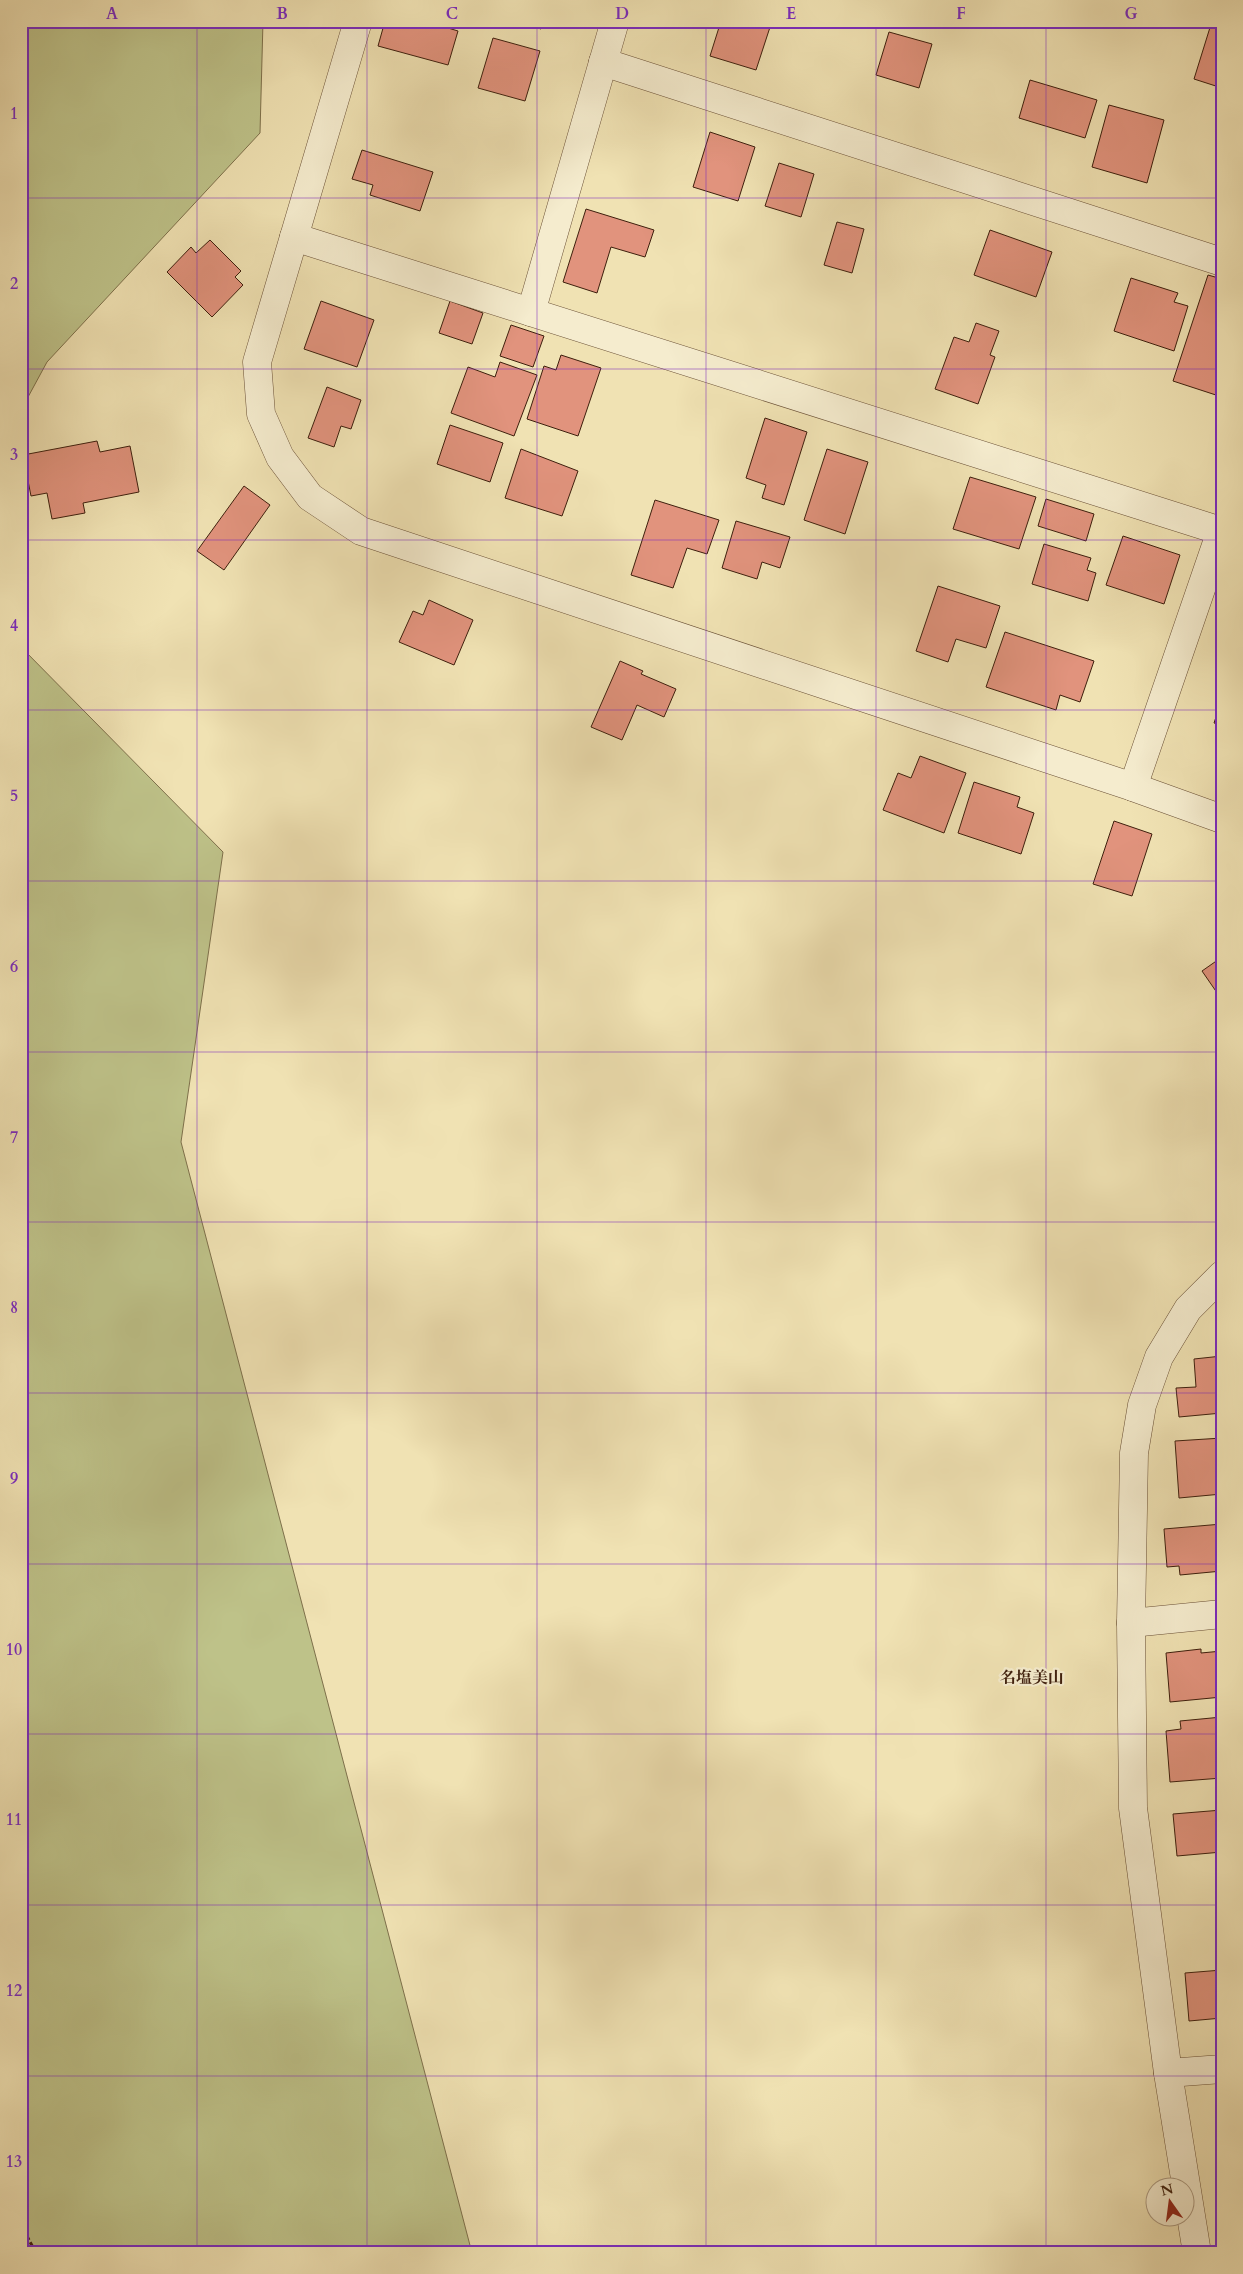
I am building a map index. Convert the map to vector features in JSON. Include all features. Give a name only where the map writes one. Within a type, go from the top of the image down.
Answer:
[{"type":"street","points":[[358,21],[257,362],[261,414],[280,457],[310,497],[361,532],[1222,818]]},
{"type":"street","points":[[531,312],[614,21]]},
{"type":"street","points":[[603,62],[1222,262]]},
{"type":"street","points":[[294,237],[1221,530],[1133,787]]},
{"type":"street","points":[[1197,2253],[1168,2073],[1133,1808],[1131,1623],[1134,1453],[1142,1405],[1159,1357],[1188,1309],[1222,1275]]},
{"type":"street","points":[[1131,1623],[1222,1614]]},
{"type":"street","points":[[1168,2073],[1222,2069]]},
{"type":"path","points":[[21,2225],[36,2253]]},
{"type":"green space","points":[[21,21],[263,21],[260,133],[47,362],[21,410]]},
{"type":"green space","points":[[21,647],[223,852],[181,1142],[472,2253],[21,2253]]},
{"type":"building","points":[[385,21],[425,21],[458,31],[448,65],[378,46]]},
{"type":"building","points":[[515,21],[543,21],[541,29]]},
{"type":"building","points":[[721,21],[772,21],[756,70],[710,56]]},
{"type":"building","points":[[947,21],[961,21],[959,26]]},
{"type":"building","points":[[1212,21],[1222,21],[1222,88],[1194,79]]},
{"type":"building","points":[[889,32],[932,44],[919,88],[876,75]]},
{"type":"building","points":[[493,38],[540,51],[525,101],[478,88]]},
{"type":"building","points":[[1030,80],[1097,100],[1085,138],[1019,118]]},
{"type":"building","points":[[1109,105],[1164,120],[1147,183],[1092,167]]},
{"type":"building","points":[[710,132],[755,147],[738,201],[693,187]]},
{"type":"building","points":[[362,150],[433,172],[420,211],[370,195],[373,185],[352,179]]},
{"type":"building","points":[[779,163],[814,174],[801,217],[765,206]]},
{"type":"building","points":[[586,209],[654,230],[645,257],[611,247],[597,293],[563,282]]},
{"type":"building","points":[[837,222],[864,229],[852,273],[824,265]]},
{"type":"building","points":[[990,230],[1052,252],[1036,297],[974,275]]},
{"type":"building","points":[[210,240],[241,271],[235,277],[243,285],[212,317],[167,272],[191,247],[196,253]]},
{"type":"building","points":[[1208,275],[1222,279],[1222,372],[1220,378],[1222,379],[1222,397],[1173,381]]},
{"type":"building","points":[[1131,278],[1178,293],[1174,302],[1188,306],[1174,351],[1114,331]]},
{"type":"building","points":[[321,301],[374,320],[357,367],[304,349]]},
{"type":"building","points":[[450,301],[483,313],[472,344],[439,333]]},
{"type":"building","points":[[976,323],[999,331],[990,355],[995,357],[978,404],[935,389],[954,337],[969,342]]},
{"type":"building","points":[[511,325],[544,336],[533,367],[500,356]]},
{"type":"building","points":[[561,355],[601,368],[578,436],[527,419],[544,366],[556,370]]},
{"type":"building","points":[[500,362],[537,375],[514,436],[451,413],[468,367],[495,377]]},
{"type":"building","points":[[327,387],[361,400],[351,429],[341,426],[334,447],[308,438]]},
{"type":"building","points":[[765,418],[807,432],[784,505],[762,498],[766,485],[746,478]]},
{"type":"building","points":[[450,425],[503,443],[490,482],[437,464]]},
{"type":"building","points":[[97,441],[100,452],[130,446],[139,492],[83,503],[85,513],[52,519],[47,493],[31,496],[23,455]]},
{"type":"building","points":[[521,449],[578,471],[562,516],[505,498]]},
{"type":"building","points":[[827,449],[868,462],[845,534],[804,520]]},
{"type":"building","points":[[970,477],[1036,497],[1019,549],[953,529]]},
{"type":"building","points":[[244,486],[270,505],[224,570],[197,551]]},
{"type":"building","points":[[1046,499],[1094,514],[1086,541],[1038,526]]},
{"type":"building","points":[[655,500],[719,520],[707,554],[687,548],[673,588],[631,575]]},
{"type":"building","points":[[736,521],[790,537],[780,568],[762,562],[757,579],[722,568]]},
{"type":"building","points":[[1123,536],[1180,555],[1164,604],[1106,585]]},
{"type":"building","points":[[1044,544],[1091,558],[1087,570],[1096,573],[1088,601],[1032,584]]},
{"type":"building","points":[[938,586],[1000,606],[986,648],[956,639],[948,662],[916,651]]},
{"type":"building","points":[[429,600],[473,620],[454,665],[399,642],[413,611],[423,615]]},
{"type":"building","points":[[1005,632],[1094,661],[1080,702],[1060,695],[1056,710],[986,687]]},
{"type":"building","points":[[620,661],[643,671],[641,674],[676,689],[664,717],[637,705],[622,740],[591,727]]},
{"type":"building","points":[[1222,699],[1222,725],[1214,723]]},
{"type":"building","points":[[920,756],[966,773],[944,833],[883,810],[898,773],[911,778]]},
{"type":"building","points":[[974,782],[1020,797],[1017,807],[1034,813],[1021,854],[958,833]]},
{"type":"building","points":[[1114,821],[1152,834],[1132,896],[1093,884]]},
{"type":"building","points":[[1222,957],[1222,1000],[1202,971]]},
{"type":"building","points":[[1222,1356],[1222,1413],[1179,1417],[1176,1388],[1196,1387],[1194,1359]]},
{"type":"building","points":[[1222,1438],[1222,1494],[1179,1498],[1175,1441]]},
{"type":"building","points":[[1222,1524],[1222,1571],[1180,1575],[1179,1566],[1167,1567],[1164,1529]]},
{"type":"building","points":[[1201,1649],[1201,1653],[1222,1651],[1222,1697],[1170,1702],[1166,1653]]},
{"type":"building","points":[[1222,1717],[1222,1778],[1170,1782],[1166,1731],[1181,1729],[1180,1721]]},
{"type":"building","points":[[1222,1810],[1222,1852],[1177,1856],[1173,1814]]},
{"type":"building","points":[[1222,1970],[1222,2018],[1189,2021],[1185,1973]]},
{"type":"district","name":"名塩美山","points":[[1032,1678]]}]
